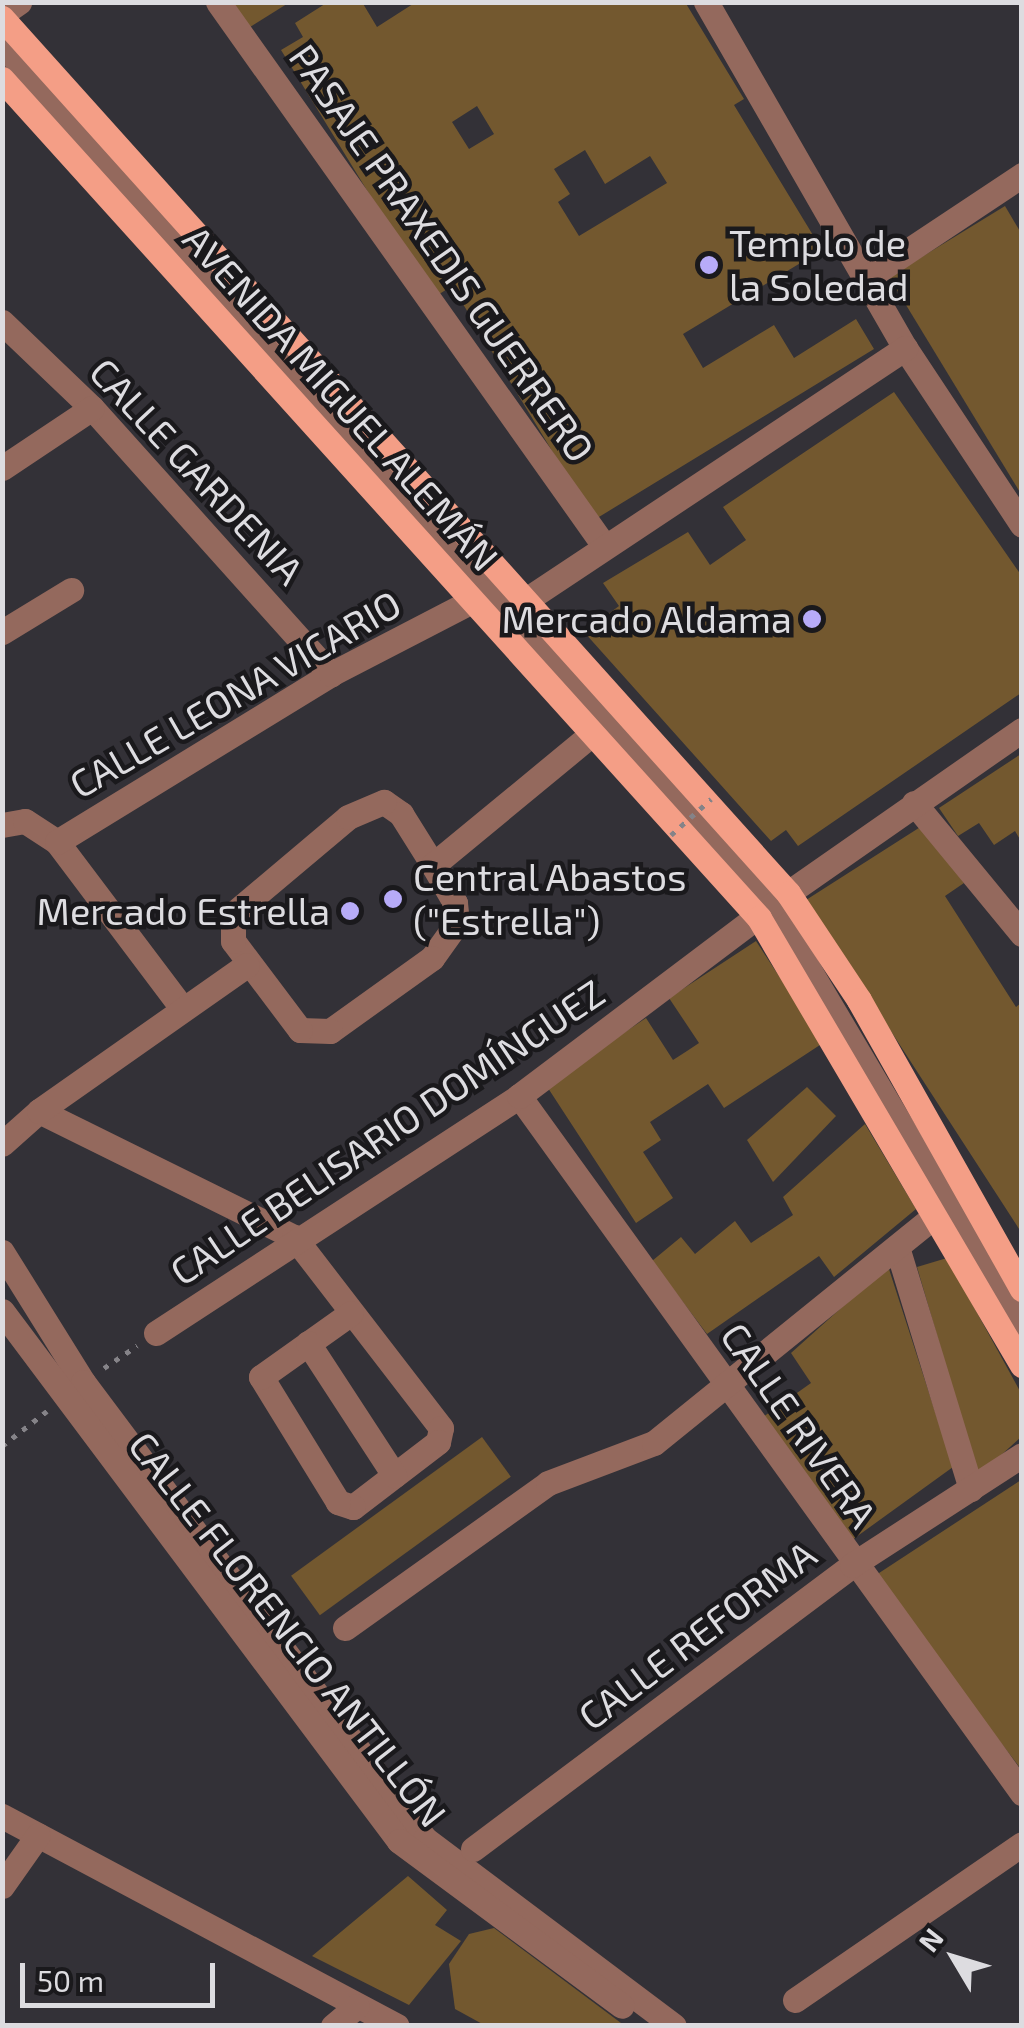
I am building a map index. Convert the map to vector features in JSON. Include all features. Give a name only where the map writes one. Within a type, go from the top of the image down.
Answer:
[{"type":"main road","name":"AVENIDA MIGUEL ALEMÁN","points":[[2,16],[498,594],[859,1000],[1022,1290]]},
{"type":"main road","name":"AVENIDA MIGUEL ALEMÁN","points":[[2,79],[498,594],[592,734],[773,906],[932,1218],[1022,1365]]},
{"type":"street","points":[[2,16],[18,2]]},
{"type":"street","name":"PASAJE PRAXEDIS GUERRERO","points":[[218,2],[605,547]]},
{"type":"street","points":[[708,3],[864,280],[1022,525]]},
{"type":"street","points":[[2,44],[498,594],[773,906],[1022,1330]]},
{"type":"street","points":[[864,280],[1022,176]]},
{"type":"street","name":"CALLE GARDENIA","points":[[2,322],[92,408],[331,674]]},
{"type":"street","name":"CALLE LEONA VICARIO","points":[[2,825],[25,821],[57,842],[331,674],[605,547],[905,348]]},
{"type":"street","points":[[2,468],[92,408]]},
{"type":"street","points":[[2,632],[70,590]]},
{"type":"street","name":"CALLE BELISARIO DOMÍNGUEZ","points":[[156,1333],[294,1237],[519,1096],[914,803],[1022,730]]},
{"type":"street","points":[[433,865],[592,734]]},
{"type":"street","points":[[914,803],[1022,934]]},
{"type":"street","points":[[392,806],[433,865],[458,910],[450,937],[432,958],[330,1031],[300,1030],[247,964],[229,930],[233,914],[363,808],[392,806]]},
{"type":"street","points":[[57,842],[182,1008]]},
{"type":"street","points":[[2,1144],[39,1111],[247,964]]},
{"type":"street","name":"CALLE RIVERA","points":[[519,1096],[852,1565],[1022,1793]]},
{"type":"street","points":[[39,1111],[294,1237],[441,1428],[438,1442],[354,1507],[338,1502],[261,1386],[266,1369],[351,1313]]},
{"type":"street","points":[[344,1628],[548,1483],[636,1455],[932,1218]]},
{"type":"street","points":[[898,1247],[971,1489]]},
{"type":"street","name":"CALLE FLORENCIO ANTILLÓN","points":[[2,1252],[83,1382],[425,1839],[674,2026]]},
{"type":"street","name":"CALLE FLORENCIO ANTILLÓN","points":[[2,1311],[62,1399],[399,1841],[650,2026]]},
{"type":"street","points":[[308,1343],[394,1475]]},
{"type":"street","name":"CALLE REFORMA","points":[[473,1849],[852,1565],[1022,1455]]},
{"type":"street","points":[[2,1816],[396,2026]]},
{"type":"street","points":[[2,1886],[38,1835]]},
{"type":"street","points":[[795,2000],[1022,1844]]},
{"type":"street","points":[[332,2026],[357,2006]]},
{"type":"path","points":[[671,835],[710,799]]},
{"type":"path","name":"CALLE BELISARIO DOMÍNGUEZ","points":[[83,1382],[156,1333]]},
{"type":"path","points":[[2,1446],[62,1399]]},
{"type":"building","points":[[231,2],[290,2],[247,29]]},
{"type":"building","points":[[328,2],[362,2],[377,27],[416,2],[685,2],[744,99],[734,105],[822,250],[683,334],[703,368],[774,325],[794,358],[856,319],[874,349],[594,520],[452,286],[433,298],[281,50],[303,37],[295,23]],"holes":[[[477,106],[494,134],[469,149],[452,122]],[[585,150],[605,184],[650,156],[667,183],[579,236],[558,202],[570,194],[554,169]]]},
{"type":"building","points":[[1005,206],[1021,233],[1021,494],[889,277]]},
{"type":"building","name":"Mercado Aldama","points":[[894,392],[1021,575],[1021,693],[798,846],[786,830],[771,841],[584,632],[619,606],[603,583],[688,532],[710,565],[746,540],[723,507]]},
{"type":"building","points":[[1021,754],[1021,841],[1015,831],[994,845],[979,823],[958,836],[939,808]]},
{"type":"building","points":[[925,824],[964,883],[945,896],[1016,1007],[1021,1003],[1021,1232],[806,900]]},
{"type":"building","points":[[756,941],[823,1043],[724,1108],[708,1084],[650,1122],[661,1140],[643,1152],[673,1198],[636,1223],[546,1085],[646,1018],[673,1060],[699,1043],[669,998]]},
{"type":"building","points":[[807,1087],[836,1116],[773,1182],[747,1140]]},
{"type":"building","points":[[865,1124],[916,1209],[834,1277],[819,1256],[707,1334],[652,1261],[681,1237],[695,1254],[735,1221],[751,1243],[793,1215],[783,1197]]},
{"type":"building","points":[[947,1258],[1021,1393],[1021,1437],[978,1476],[917,1267]]},
{"type":"building","points":[[888,1266],[953,1467],[852,1540],[763,1417],[811,1383],[791,1353]]},
{"type":"building","points":[[482,1437],[511,1477],[320,1615],[291,1576]]},
{"type":"building","points":[[1021,1480],[1021,1769],[873,1577]]},
{"type":"building","points":[[408,1876],[447,1910],[435,1925],[461,1941],[409,2005],[312,1956]]},
{"type":"building","points":[[494,1928],[625,2026],[486,2026],[455,2009],[449,1964],[469,1934]]},
{"type":"place","name":"Templo de la Soledad","points":[[709,265]]},
{"type":"place","name":"Mercado Aldama","points":[[812,619]]},
{"type":"place","name":"Central Abastos (\"Estrella\")","points":[[393,899]]},
{"type":"place","name":"Mercado Estrella","points":[[350,911]]}]
